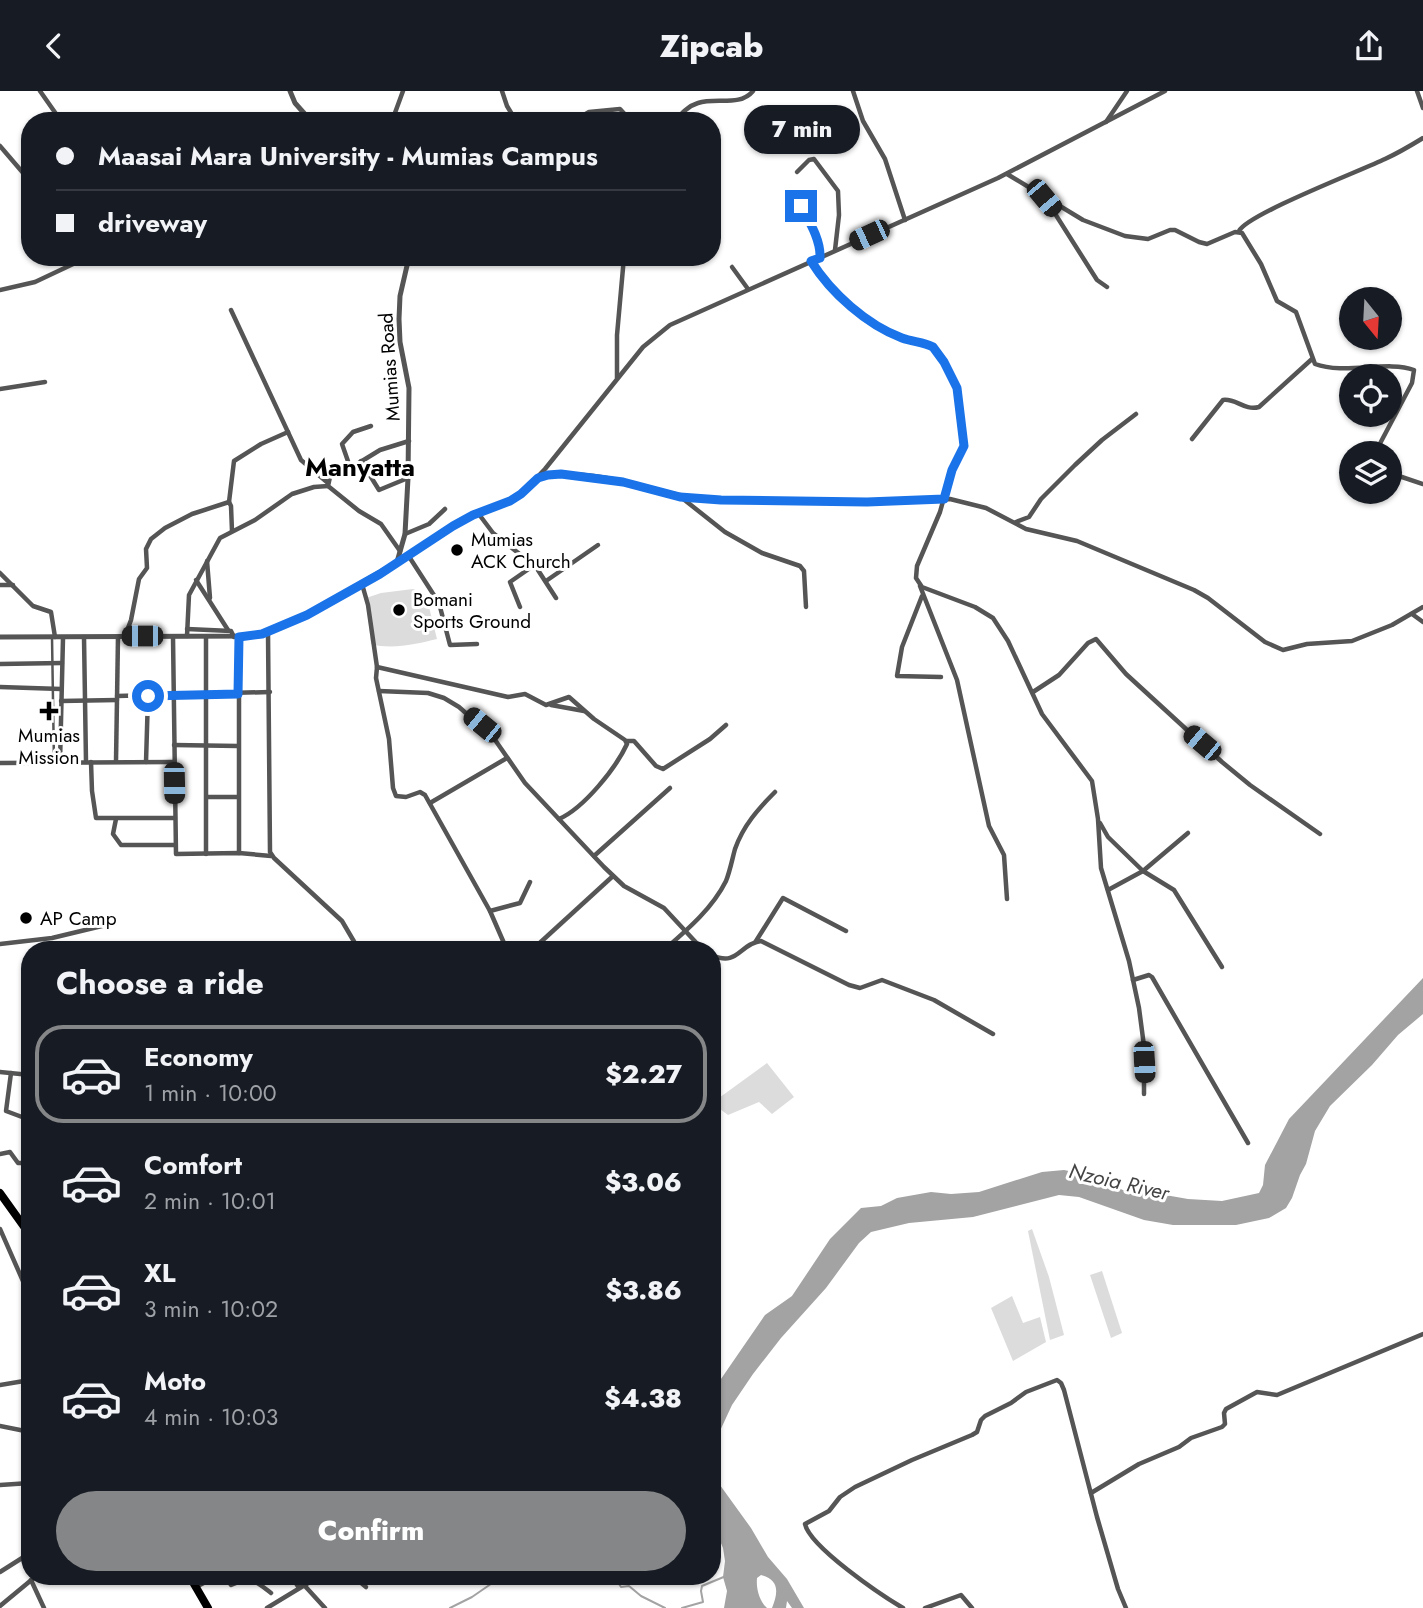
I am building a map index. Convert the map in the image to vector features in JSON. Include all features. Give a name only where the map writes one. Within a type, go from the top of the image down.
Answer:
[{"type":"highway","points":[[0,1193],[21,1222]]},
{"type":"highway","points":[[196,1587],[208,1608]]},
{"type":"street","points":[[40,91],[55,112]]},
{"type":"street","points":[[289,91],[303,112]]},
{"type":"street","points":[[395,112],[403,91]]},
{"type":"street","points":[[502,91],[511,112]]},
{"type":"street","points":[[686,112],[695,104],[712,100],[741,100],[752,91]]},
{"type":"street","points":[[1106,122],[1127,91]]},
{"type":"street","points":[[187,633],[206,637],[254,636],[307,615],[362,584],[453,526],[516,498],[538,478],[643,347],[661,330],[1007,174],[1165,91]]},
{"type":"street","points":[[1417,91],[1423,108]]},
{"type":"street","points":[[854,92],[863,121],[885,159],[905,220]]},
{"type":"street","points":[[589,112],[620,109],[623,112]]},
{"type":"street","points":[[1007,174],[1044,198],[1103,229],[1148,239],[1175,230],[1207,244],[1239,231],[1242,226],[1261,215],[1316,188],[1392,156],[1423,138]]},
{"type":"street","points":[[0,146],[21,170]]},
{"type":"street","points":[[797,172],[809,160],[814,159],[838,191],[839,215],[835,251]]},
{"type":"street","points":[[1044,198],[1055,211],[1097,280],[1107,288]]},
{"type":"street","points":[[801,206],[812,226],[820,258]]},
{"type":"street","points":[[1239,231],[1244,234],[1261,264],[1277,301],[1296,312],[1315,364],[1423,367]]},
{"type":"street","points":[[811,261],[821,276],[862,316],[900,337],[930,345],[950,373],[958,395],[964,447],[952,470],[944,499],[917,566],[916,578],[957,680],[989,827],[1003,851],[1007,898]]},
{"type":"street","points":[[0,290],[35,282],[69,266]]},
{"type":"street","name":"Mumias Road","points":[[398,561],[405,534],[408,478],[409,388],[400,342],[399,319],[400,296],[407,266]]},
{"type":"street","points":[[617,379],[617,335],[623,266]]},
{"type":"street","points":[[733,267],[748,289]]},
{"type":"street","points":[[231,310],[303,463],[353,507],[381,524],[401,552]]},
{"type":"street","points":[[1192,439],[1223,400],[1227,399],[1248,408],[1259,407],[1312,359]]},
{"type":"street","points":[[1381,441],[1412,383],[1415,373],[1413,368]]},
{"type":"street","points":[[0,389],[45,383]]},
{"type":"street","points":[[1015,523],[1029,517],[1038,502],[1075,465],[1136,414]]},
{"type":"street","points":[[350,467],[342,444],[354,432],[371,426]]},
{"type":"street","points":[[232,531],[229,502],[234,461],[288,432]]},
{"type":"street","points":[[328,485],[330,477],[391,445],[409,441]]},
{"type":"street","points":[[361,461],[379,490],[408,478]]},
{"type":"street","points":[[538,478],[561,474],[623,482],[682,497],[744,501],[856,502],[944,499],[978,505],[1029,529],[1067,537],[1194,590],[1265,642],[1280,649],[1312,643],[1352,641],[1392,625],[1423,607]]},
{"type":"street","points":[[1402,477],[1423,484]]},
{"type":"street","points":[[187,633],[189,595],[219,538],[255,520],[292,494],[328,485]]},
{"type":"street","points":[[682,497],[725,532],[762,553],[800,566],[804,571],[806,607]]},
{"type":"street","points":[[125,636],[139,579],[147,568],[146,549],[149,542],[165,528],[192,514],[229,502]]},
{"type":"street","points":[[405,534],[429,523],[445,509]]},
{"type":"street","points":[[478,513],[493,533],[533,565],[556,598]]},
{"type":"street","points":[[546,581],[598,545]]},
{"type":"street","points":[[408,555],[439,603],[450,645],[477,644]]},
{"type":"street","points":[[207,561],[211,602]]},
{"type":"street","points":[[520,607],[510,582],[533,565]]},
{"type":"street","points":[[0,573],[33,605],[51,612],[57,763]]},
{"type":"street","points":[[196,580],[228,630]]},
{"type":"street","points":[[362,584],[369,605],[376,678],[389,739],[396,796],[406,797],[420,792],[425,795],[490,911],[503,941]]},
{"type":"street","points":[[0,585],[14,585]]},
{"type":"street","points":[[920,585],[975,607],[993,618],[1008,641],[1042,714],[1092,781],[1098,818],[1100,860],[1133,980],[1144,1045],[1144,1094]]},
{"type":"street","points":[[922,596],[902,647],[897,676],[942,677]]},
{"type":"street","points":[[1412,614],[1423,622]]},
{"type":"street","points":[[0,637],[173,637],[187,633],[228,630],[233,632],[236,637],[238,694],[239,853]]},
{"type":"street","points":[[268,632],[269,835],[272,856]]},
{"type":"street","points":[[84,637],[89,762],[96,817],[175,818]]},
{"type":"street","points":[[116,761],[118,637]]},
{"type":"street","points":[[173,637],[175,853],[178,856],[239,853],[272,856],[342,921],[354,941]]},
{"type":"street","points":[[206,637],[206,854]]},
{"type":"street","points":[[57,763],[63,638]]},
{"type":"street","points":[[1033,692],[1059,675],[1090,641],[1095,639],[1126,674],[1222,762],[1320,834]]},
{"type":"street","points":[[0,664],[62,663]]},
{"type":"street","points":[[377,667],[508,697],[524,694],[540,704],[585,711]]},
{"type":"street","points":[[0,687],[61,689]]},
{"type":"street","points":[[379,691],[428,693],[444,698],[488,732],[525,783],[612,876],[624,886],[664,908],[694,941]]},
{"type":"street","points":[[61,701],[270,692]]},
{"type":"street","points":[[146,762],[148,696]]},
{"type":"street","points":[[551,705],[568,697],[626,741],[634,741],[656,766],[663,769],[710,739],[726,725]]},
{"type":"street","points":[[559,819],[574,810],[598,785],[617,762],[626,747],[626,741]]},
{"type":"street","points":[[174,745],[238,746]]},
{"type":"street","points":[[430,803],[507,758]]},
{"type":"street","points":[[0,763],[174,762]]},
{"type":"street","points":[[594,856],[670,788]]},
{"type":"street","points":[[674,941],[718,894],[727,877],[737,843],[751,818],[775,792]]},
{"type":"street","points":[[207,797],[238,797]]},
{"type":"street","points":[[1098,818],[1108,837],[1143,871],[1174,890],[1222,967]]},
{"type":"street","points":[[116,819],[113,834],[121,845],[175,845]]},
{"type":"street","points":[[1108,890],[1143,871],[1188,833]]},
{"type":"street","points":[[542,941],[612,876]]},
{"type":"street","points":[[490,911],[520,903],[530,882]]},
{"type":"street","points":[[721,959],[729,959],[756,941],[783,898],[846,931]]},
{"type":"street","points":[[26,941],[52,938],[106,925]]},
{"type":"street","points":[[756,941],[764,942],[854,987],[882,980],[889,982],[934,1000],[993,1034]]},
{"type":"street","points":[[0,944],[21,942]]},
{"type":"street","points":[[1133,980],[1151,976],[1248,1143]]},
{"type":"street","points":[[0,1072],[21,1074]]},
{"type":"street","points":[[11,1073],[6,1110],[21,1116]]},
{"type":"street","points":[[0,1154],[10,1152],[17,1163],[21,1163]]},
{"type":"street","points":[[0,1229],[21,1277]]},
{"type":"street","points":[[1091,1493],[1139,1464],[1179,1447],[1191,1438],[1222,1427],[1226,1423],[1226,1409],[1252,1394],[1258,1392],[1277,1395],[1423,1334]]},
{"type":"street","points":[[903,1608],[836,1560],[808,1532],[806,1523],[829,1511],[843,1495],[855,1487],[972,1435],[977,1432],[985,1416],[1026,1392],[1056,1380],[1064,1390],[1124,1607]]},
{"type":"street","points":[[0,1385],[21,1382]]},
{"type":"street","points":[[0,1426],[21,1430]]},
{"type":"street","points":[[0,1485],[21,1484]]},
{"type":"street","points":[[0,1572],[21,1559]]},
{"type":"street","points":[[0,1606],[26,1585]]},
{"type":"street","points":[[35,1585],[44,1608]]},
{"type":"street","points":[[196,1587],[200,1585]]},
{"type":"street","points":[[261,1585],[271,1593]]},
{"type":"street","points":[[267,1608],[304,1585]]},
{"type":"street","points":[[301,1587],[326,1608]]},
{"type":"street","points":[[925,1608],[962,1595],[972,1608]]},
{"type":"shaded area","name":"Bomani Sports Ground","points":[[413,589],[426,595],[437,639],[396,646],[371,644],[366,598]]},
{"type":"shaded area","points":[[1423,978],[1423,1014],[1398,1035],[1330,1106],[1315,1131],[1306,1164],[1286,1208],[1269,1218],[1236,1225],[1173,1225],[1144,1220],[1079,1197],[1059,1195],[973,1217],[909,1223],[871,1232],[859,1243],[826,1288],[753,1374],[732,1405],[721,1429],[721,1379],[765,1315],[792,1296],[830,1239],[861,1208],[881,1206],[897,1198],[931,1192],[979,1192],[1042,1172],[1064,1170],[1094,1176],[1131,1194],[1148,1192],[1188,1199],[1222,1201],[1259,1193],[1263,1185],[1265,1165],[1289,1119]]},
{"type":"shaded area","points":[[767,1063],[794,1097],[772,1114],[759,1102],[728,1115],[721,1110],[721,1096]]},
{"type":"shaded area","points":[[1032,1229],[1049,1277],[1064,1335],[1050,1340],[1028,1231]]},
{"type":"shaded area","points":[[1102,1271],[1122,1333],[1111,1338],[1090,1275]]},
{"type":"shaded area","points":[[1012,1296],[1023,1323],[1040,1317],[1046,1342],[1013,1361],[991,1308]]},
{"type":"shaded area","points":[[721,1486],[768,1557],[787,1579],[804,1608],[792,1608],[787,1601],[786,1608],[772,1608],[776,1588],[772,1580],[761,1575],[757,1578],[758,1590],[767,1608],[724,1608],[727,1591],[723,1577]]},
{"type":"waterway","points":[[721,1578],[726,1576]]},
{"type":"waterway","points":[[450,1608],[489,1585]]},
{"type":"waterway","points":[[620,1585],[629,1586],[641,1596],[665,1608]]},
{"type":"waterway","points":[[682,1608],[703,1602],[701,1591],[704,1585]]},
{"type":"place","name":"Mumias ACK Church","points":[[457,550]]},
{"type":"place","name":"Bomani Sports Ground","points":[[399,610]]},
{"type":"place","name":"Mumias Mission","points":[[49,711]]},
{"type":"place","name":"AP Camp","points":[[26,918]]},
{"type":"district","name":"Manyatta","points":[[360,467]]},
{"type":"route","points":[[148,696],[238,694],[239,637],[262,634],[307,615],[380,574],[453,526],[510,501],[538,478],[548,475],[561,474],[623,482],[680,497],[721,500],[867,502],[944,499],[952,470],[964,447],[960,405],[953,378],[933,347],[900,337],[871,323],[821,276],[811,261],[820,258],[820,252],[812,226],[801,206]]},
{"type":"water label","name":"Nzoia River","points":[[1119,1182]]}]
